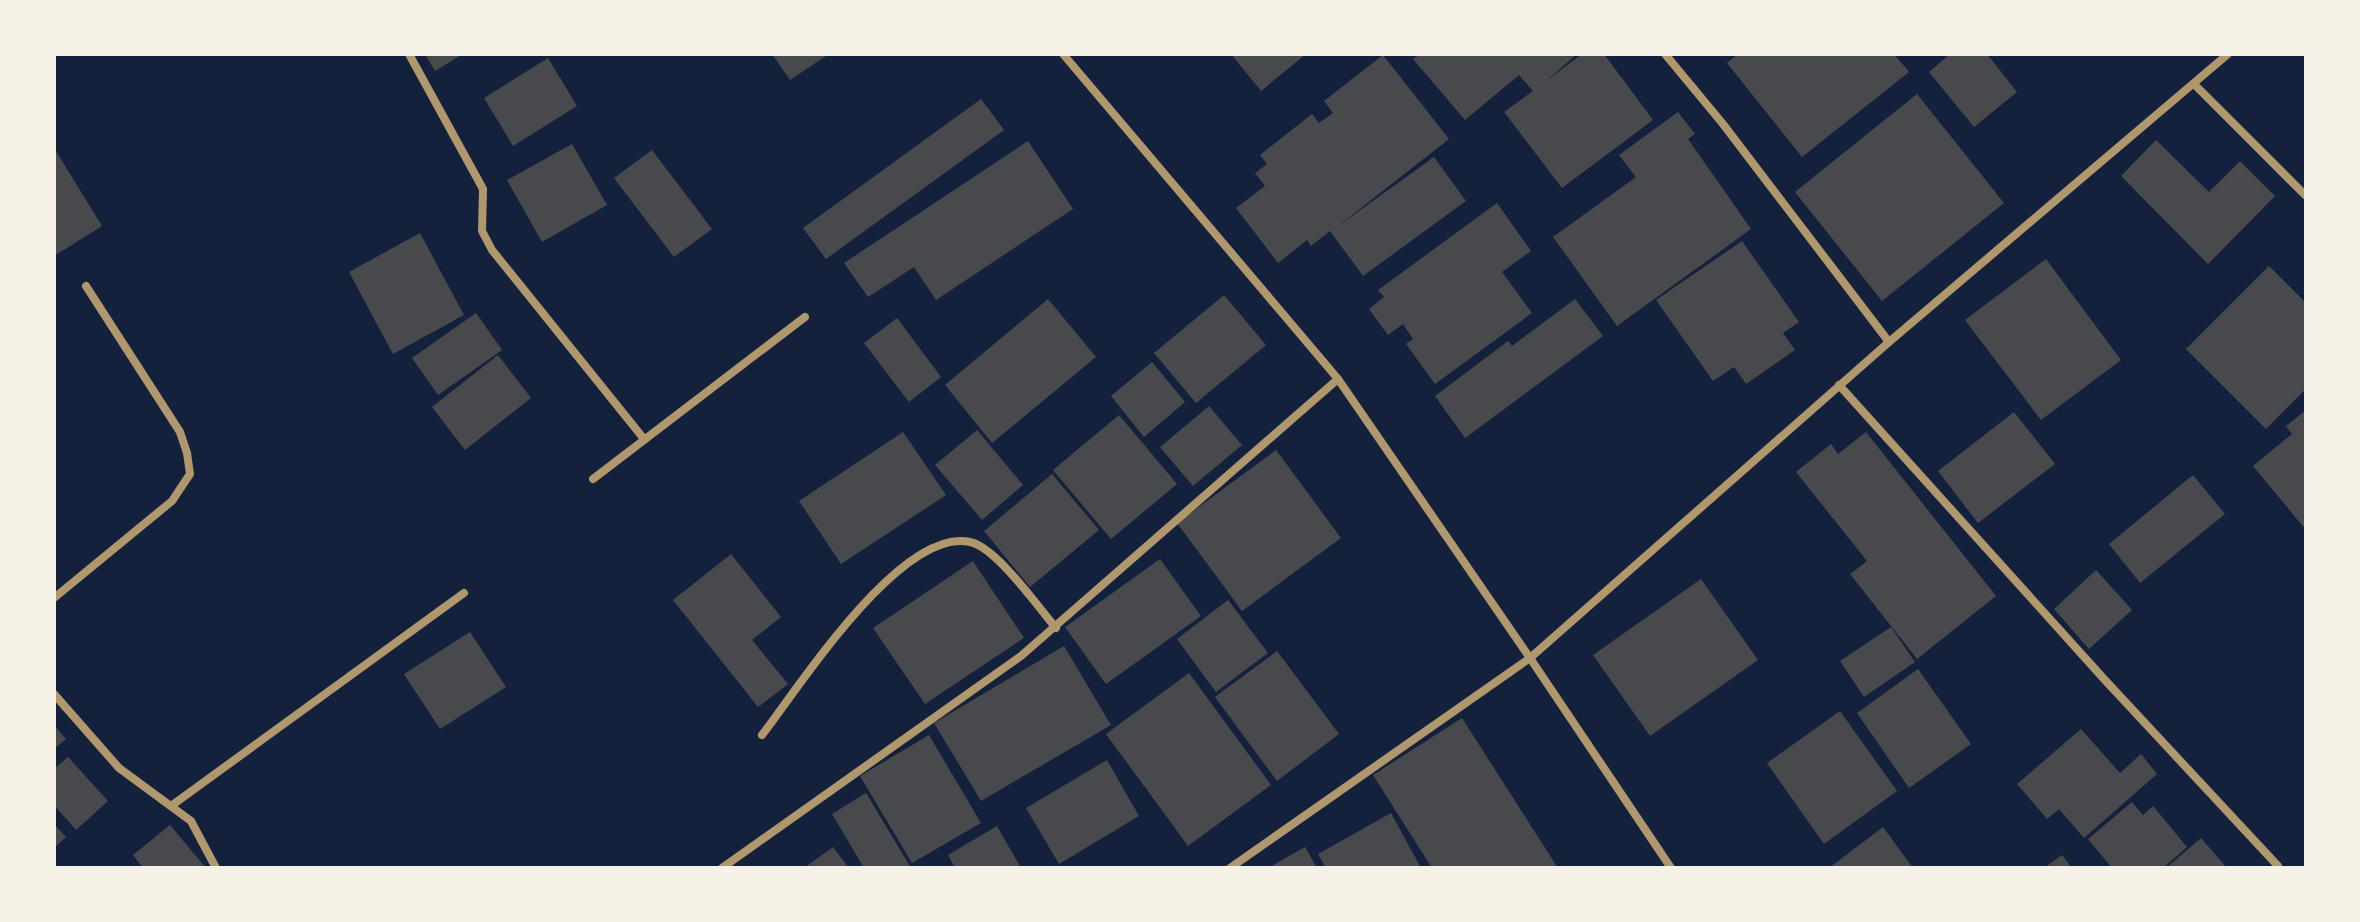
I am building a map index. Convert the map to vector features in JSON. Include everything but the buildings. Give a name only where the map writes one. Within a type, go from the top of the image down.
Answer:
[{"type":"street","points":[[409,54],[483,189],[482,231],[492,250],[644,439]]},
{"type":"street","points":[[1063,54],[1338,379],[1671,868]]},
{"type":"street","points":[[1665,54],[1723,124],[1889,342]]},
{"type":"street","points":[[1230,868],[1530,658],[1839,385],[2228,54]]},
{"type":"street","points":[[2194,84],[2306,196]]},
{"type":"street","points":[[54,598],[172,501],[190,474],[180,432],[86,286]]},
{"type":"street","points":[[593,479],[805,317]]},
{"type":"street","points":[[722,868],[1021,656],[1338,379]]},
{"type":"street","points":[[1839,385],[2104,679],[2278,866]]},
{"type":"street","points":[[762,735],[857,610],[881,584],[946,541],[972,542],[995,557],[1056,628]]},
{"type":"street","points":[[171,806],[464,593]]},
{"type":"street","points":[[54,694],[119,768],[191,821],[216,868]]}]
